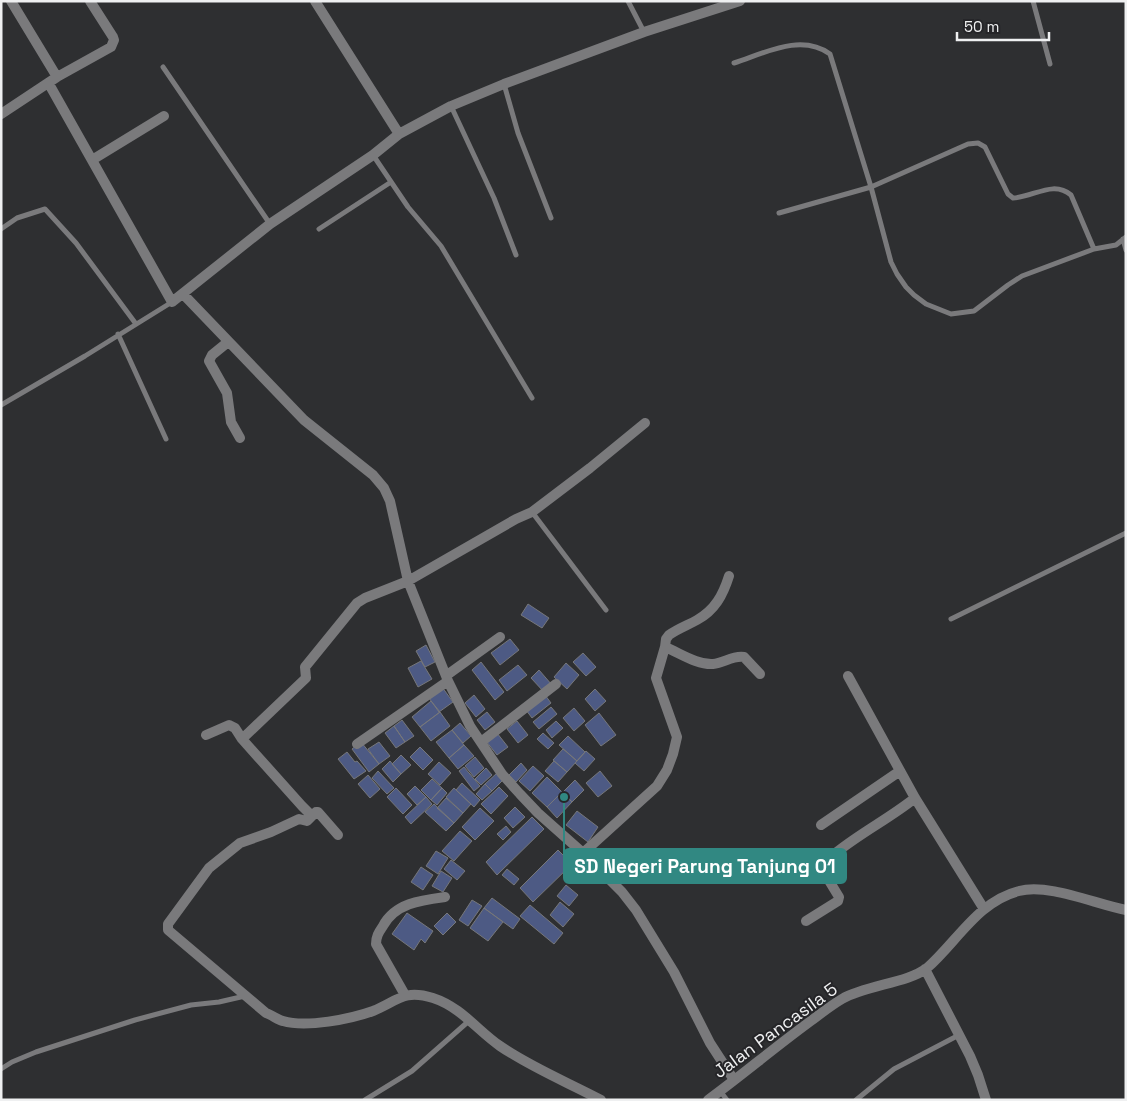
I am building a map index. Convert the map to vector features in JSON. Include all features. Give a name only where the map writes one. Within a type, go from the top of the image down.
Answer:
[{"type":"street","points":[[11,1],[92,160],[172,302],[270,224],[373,155],[399,134],[450,106],[644,32],[740,1]]},
{"type":"street","points":[[1,114],[110,47],[113,43],[113,37],[90,1]]},
{"type":"street","points":[[315,1],[399,134]]},
{"type":"street","points":[[92,160],[164,116]]},
{"type":"street","points":[[183,294],[304,420],[373,475],[384,488],[390,501],[408,581],[470,726],[502,774],[520,794],[538,813],[583,853],[622,892],[636,910],[674,972],[710,1043],[734,1080]]},
{"type":"street","points":[[228,342],[212,355],[209,361],[227,393],[231,422],[240,438]]},
{"type":"street","points":[[242,739],[306,678],[305,666],[357,603],[408,581],[516,519],[532,512],[645,423]]},
{"type":"street","points":[[583,853],[657,786],[670,762],[677,737],[656,678],[666,640],[669,635],[700,619],[714,607],[723,594],[729,576]]},
{"type":"street","points":[[357,744],[448,678],[500,637]]},
{"type":"street","points":[[665,647],[699,662],[714,664],[735,657],[744,657],[760,674]]},
{"type":"street","points":[[848,676],[916,798],[984,909]]},
{"type":"street","points":[[481,742],[556,684]]},
{"type":"street","points":[[206,735],[229,725],[235,728],[242,739],[312,816]]},
{"type":"street","points":[[821,825],[900,770]]},
{"type":"street","points":[[806,922],[838,901],[838,897],[825,874],[827,870],[838,862],[836,852],[857,836],[899,811],[916,798]]},
{"type":"street","points":[[338,835],[316,812],[307,821],[299,819],[240,843],[209,868],[168,924],[168,930],[266,1013],[284,1022],[323,1022],[361,1014],[405,995],[433,998],[463,1014],[499,1046],[515,1056],[539,1070],[601,1100]]},
{"type":"street","name":"Jalan Pancasila 5","points":[[708,1100],[723,1095],[734,1080],[780,1043],[841,999],[855,992],[907,977],[926,969],[984,909],[1013,892],[1020,890],[1050,890],[1126,910]]},
{"type":"street","points":[[405,995],[376,944],[376,938],[387,917],[392,912],[415,902],[445,897]]},
{"type":"street","points":[[926,969],[978,1075],[986,1100]]},
{"type":"street","points":[[578,1100],[586,1092]]},
{"type":"lane","points":[[628,1],[644,32]]},
{"type":"lane","points":[[1032,1],[1050,64]]},
{"type":"lane","points":[[734,63],[790,44],[808,45],[820,48],[830,54],[871,187],[891,262],[897,274],[914,295],[926,304],[951,314],[974,311],[1008,284],[1022,276],[1094,249],[1116,245],[1124,238]]},
{"type":"lane","points":[[163,67],[270,224]]},
{"type":"lane","points":[[504,84],[518,132],[551,218]]},
{"type":"lane","points":[[450,106],[494,198],[516,255]]},
{"type":"lane","points":[[779,214],[871,187],[968,144],[982,144],[1008,194],[1013,198],[1021,198],[1056,187],[1065,190],[1071,195],[1094,249]]},
{"type":"lane","points":[[373,155],[408,207],[441,246],[532,398]]},
{"type":"lane","points":[[319,229],[391,182]]},
{"type":"lane","points":[[1,229],[17,218],[45,209],[76,243],[136,324]]},
{"type":"lane","points":[[1124,238],[1126,250]]},
{"type":"lane","points":[[1,405],[172,302]]},
{"type":"lane","points":[[118,334],[166,439]]},
{"type":"lane","points":[[532,512],[606,610]]},
{"type":"lane","points":[[951,619],[1126,533]]},
{"type":"lane","points":[[1,1069],[36,1052],[135,1020],[191,1005],[219,1002],[245,996]]},
{"type":"lane","points":[[365,1100],[412,1072],[470,1020]]},
{"type":"lane","points":[[856,1100],[894,1069],[959,1035]]},
{"type":"building","points":[[528,604],[549,618],[542,628],[521,615]]},
{"type":"building","points":[[510,639],[519,650],[500,665],[491,653]]},
{"type":"building","points":[[426,645],[435,662],[425,667],[416,651]]},
{"type":"building","points":[[583,653],[596,667],[586,676],[573,662]]},
{"type":"building","points":[[421,661],[432,679],[418,687],[408,668]]},
{"type":"building","points":[[481,662],[504,692],[495,700],[472,670]]},
{"type":"building","points":[[566,663],[579,675],[567,689],[554,677]]},
{"type":"building","points":[[518,665],[527,675],[507,691],[499,680]]},
{"type":"building","points":[[539,670],[552,685],[544,692],[531,678]]},
{"type":"building","points":[[442,687],[453,702],[439,712],[429,698]]},
{"type":"building","points":[[595,689],[606,701],[595,711],[585,699]]},
{"type":"building","points":[[474,695],[485,709],[476,717],[465,703]]},
{"type":"building","points":[[545,695],[551,703],[532,718],[526,710]]},
{"type":"building","points":[[431,701],[440,712],[420,727],[412,717]]},
{"type":"building","points":[[551,707],[557,714],[539,729],[533,722]]},
{"type":"building","points":[[574,708],[585,721],[574,731],[563,718]]},
{"type":"building","points":[[440,712],[450,726],[431,741],[420,727]]},
{"type":"building","points":[[487,712],[495,722],[485,730],[477,720]]},
{"type":"building","points":[[599,713],[616,735],[601,746],[585,725]]},
{"type":"building","points":[[402,720],[414,736],[405,742],[394,726]]},
{"type":"building","points":[[517,721],[528,735],[518,743],[507,729]]},
{"type":"building","points":[[556,721],[563,728],[552,738],[546,730]]},
{"type":"building","points":[[460,723],[471,736],[463,743],[452,730]]},
{"type":"building","points":[[394,726],[405,742],[396,748],[385,733]]},
{"type":"building","points":[[452,730],[464,745],[449,758],[436,742]]},
{"type":"building","points":[[497,733],[508,747],[497,755],[486,741]]},
{"type":"building","points":[[543,733],[554,743],[548,749],[537,739]]},
{"type":"building","points":[[568,736],[585,752],[577,761],[559,745]]},
{"type":"building","points":[[361,742],[379,764],[369,772],[352,749]]},
{"type":"building","points":[[379,742],[390,756],[379,764],[368,749]]},
{"type":"building","points":[[464,745],[474,756],[458,769],[449,758]]},
{"type":"building","points":[[420,747],[433,760],[423,770],[410,757]]},
{"type":"building","points":[[563,749],[577,761],[567,772],[553,760]]},
{"type":"building","points":[[586,751],[595,759],[584,771],[575,763]]},
{"type":"building","points":[[347,752],[366,771],[354,779],[338,759]]},
{"type":"building","points":[[401,755],[411,765],[401,774],[392,764]]},
{"type":"building","points":[[475,757],[484,768],[474,777],[465,766]]},
{"type":"building","points":[[390,761],[401,774],[393,782],[382,769]]},
{"type":"building","points":[[554,761],[567,772],[558,782],[545,771]]},
{"type":"building","points":[[439,762],[451,773],[440,785],[428,774]]},
{"type":"building","points":[[521,763],[527,770],[516,782],[509,775]]},
{"type":"building","points":[[533,766],[544,776],[530,791],[519,781]]},
{"type":"building","points":[[464,767],[480,786],[474,791],[459,771]]},
{"type":"building","points":[[486,768],[492,775],[481,785],[475,779]]},
{"type":"building","points":[[378,771],[394,788],[387,794],[372,778]]},
{"type":"building","points":[[600,771],[612,786],[598,797],[586,783]]},
{"type":"building","points":[[497,773],[503,780],[492,791],[485,784]]},
{"type":"building","points":[[368,775],[380,789],[370,798],[358,784]]},
{"type":"building","points":[[547,777],[562,792],[547,807],[532,793]]},
{"type":"building","points":[[432,779],[442,788],[431,800],[421,790]]},
{"type":"building","points":[[575,780],[584,790],[572,802],[563,792]]},
{"type":"building","points":[[462,783],[480,800],[474,807],[456,790]]},
{"type":"building","points":[[485,784],[492,791],[482,800],[476,794]]},
{"type":"building","points":[[415,786],[426,797],[417,805],[407,794]]},
{"type":"building","points":[[499,787],[508,796],[491,814],[481,804]]},
{"type":"building","points":[[396,788],[412,805],[403,814],[387,797]]},
{"type":"building","points":[[442,788],[447,793],[437,805],[431,800]]},
{"type":"building","points":[[454,788],[471,804],[463,813],[446,797]]},
{"type":"building","points":[[562,792],[572,802],[557,818],[547,807]]},
{"type":"building","points":[[426,797],[432,804],[411,824],[405,817]]},
{"type":"building","points":[[446,798],[463,813],[454,823],[437,808]]},
{"type":"building","points":[[434,804],[454,823],[446,831],[425,812]]},
{"type":"building","points":[[515,807],[525,817],[513,828],[504,818]]},
{"type":"building","points":[[480,808],[494,821],[475,840],[462,827]]},
{"type":"building","points":[[577,811],[598,827],[588,842],[566,825]]},
{"type":"building","points":[[532,817],[544,829],[497,875],[486,862]]},
{"type":"building","points":[[506,826],[511,832],[503,840],[497,834]]},
{"type":"building","points":[[460,831],[472,841],[454,861],[442,851]]},
{"type":"building","points":[[558,850],[572,864],[533,902],[520,888]]},
{"type":"building","points":[[436,851],[448,858],[438,874],[426,866]]},
{"type":"building","points":[[451,860],[465,871],[457,880],[444,869]]},
{"type":"building","points":[[421,867],[433,875],[423,890],[411,882]]},
{"type":"building","points":[[507,869],[519,879],[514,885],[502,875]]},
{"type":"building","points":[[441,871],[452,878],[443,892],[432,886]]},
{"type":"building","points":[[566,885],[578,895],[569,906],[557,896]]},
{"type":"building","points":[[492,898],[520,919],[513,929],[484,908]]},
{"type":"building","points":[[472,900],[482,906],[468,926],[459,920]]},
{"type":"building","points":[[560,902],[574,914],[563,927],[550,915]]},
{"type":"building","points":[[530,905],[563,933],[554,944],[520,916]]},
{"type":"building","points":[[484,908],[503,922],[488,941],[470,928]]},
{"type":"building","points":[[407,913],[433,931],[425,943],[421,939],[414,950],[392,934]]},
{"type":"building","points":[[447,913],[456,922],[443,935],[434,926]]},
{"type":"place","name":"SD Negeri Parung Tanjung 01","points":[[564,797]]}]
